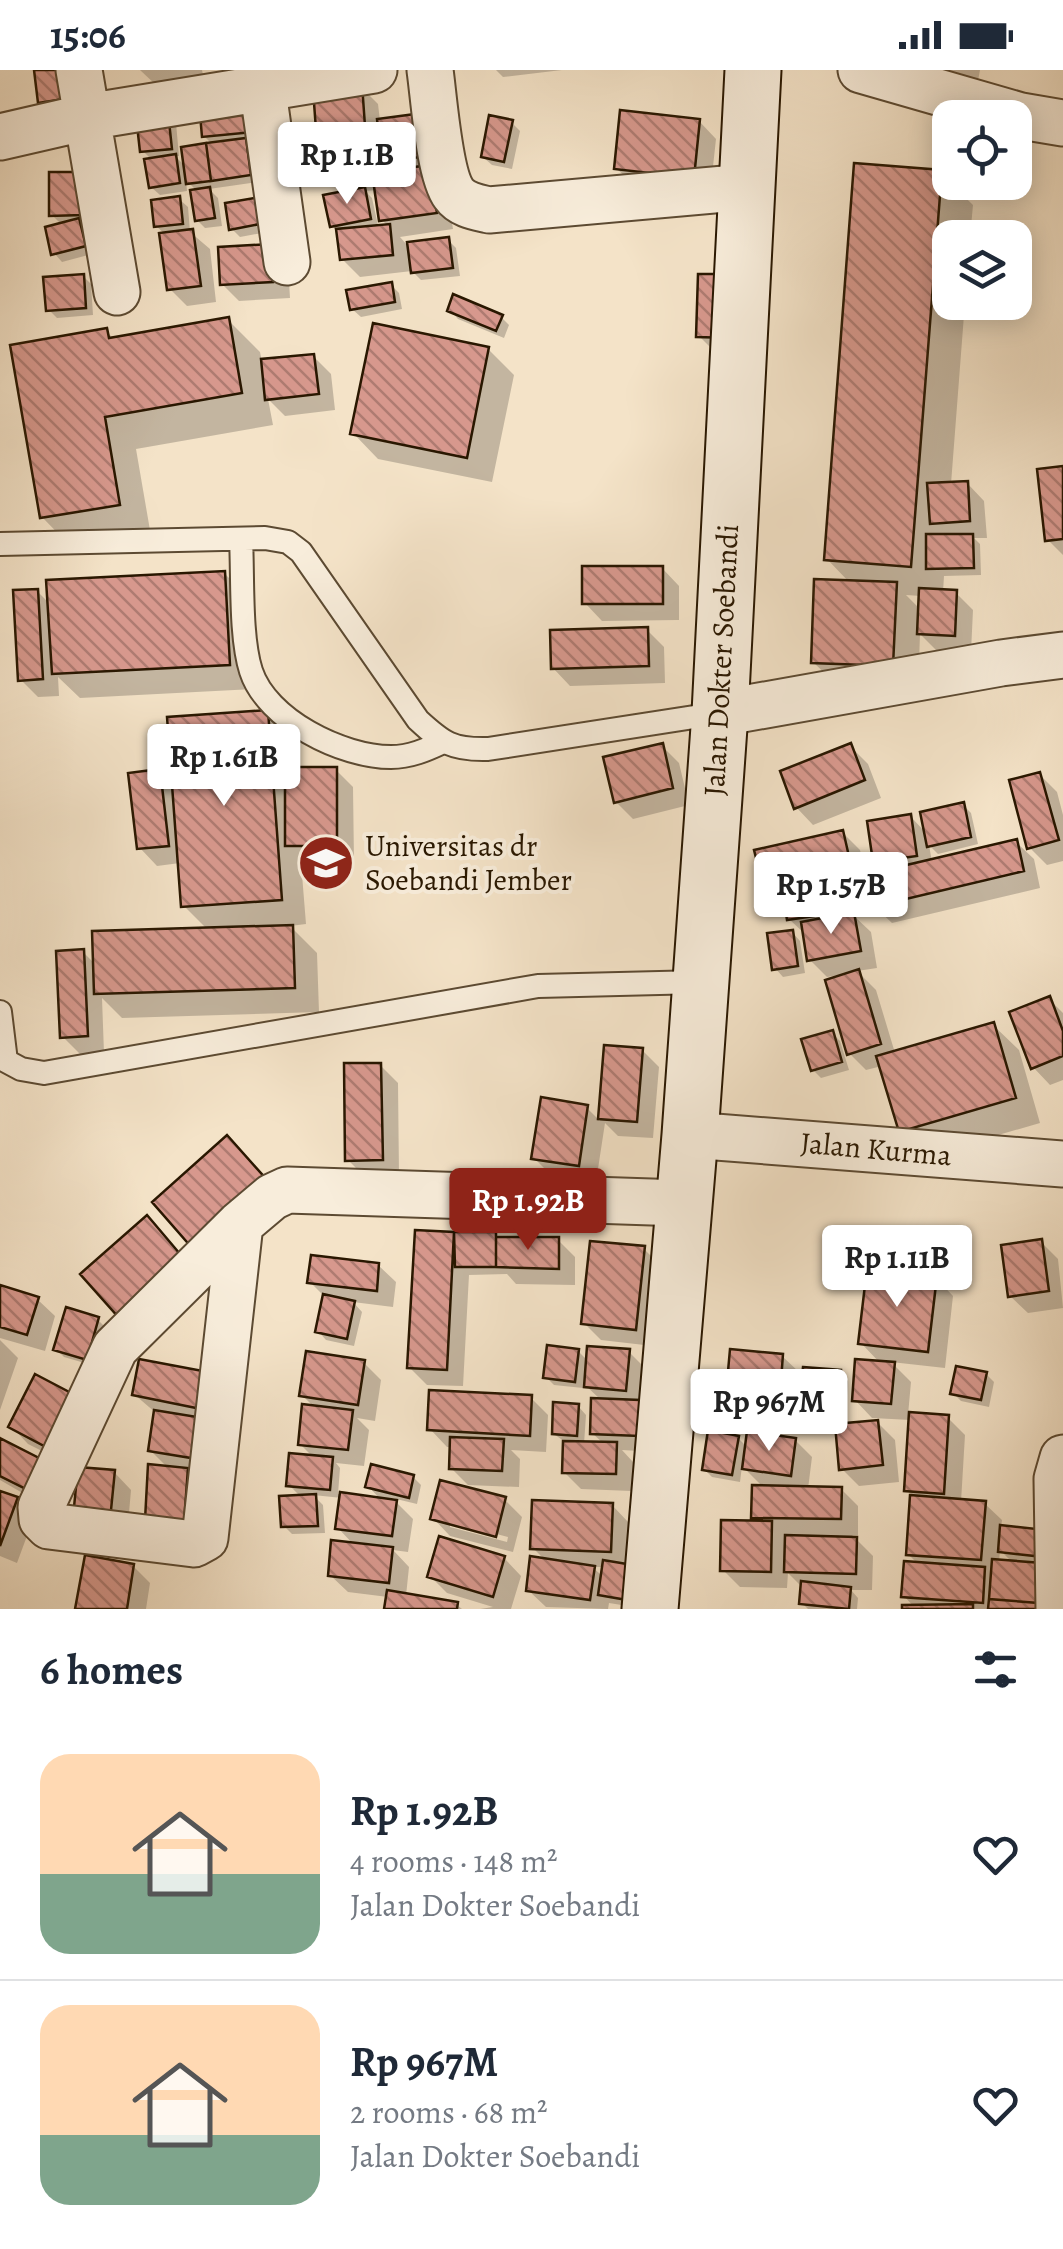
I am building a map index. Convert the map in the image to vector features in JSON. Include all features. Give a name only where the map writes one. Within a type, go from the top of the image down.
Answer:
[{"type":"main road","name":"Jalan Dokter Soebandi","points":[[650,1609],[720,713],[753,70]]},
{"type":"street","points":[[79,70],[117,292]]},
{"type":"street","points":[[0,136],[262,78],[374,70]]},
{"type":"street","points":[[430,70],[446,181],[456,198],[473,207],[489,210],[747,187]]},
{"type":"street","points":[[861,70],[1021,116],[1063,123]]},
{"type":"street","points":[[262,78],[287,262]]},
{"type":"street","points":[[720,713],[1001,662],[1063,655]]},
{"type":"street","name":"Jalan Kurma","points":[[690,1134],[1063,1164]]},
{"type":"street","points":[[240,1224],[206,1538],[194,1544],[49,1526],[42,1520],[42,1507],[115,1348],[240,1224],[272,1197],[287,1190],[682,1203]]},
{"type":"street","points":[[1060,1609],[1057,1479],[1063,1458]]},
{"type":"lane","points":[[0,544],[278,538],[301,552],[418,720],[443,742],[470,749],[720,713]]},
{"type":"lane","points":[[240,539],[248,659],[267,698],[302,730],[350,750],[402,756],[443,742]]},
{"type":"lane","points":[[0,1012],[6,1061],[22,1069],[44,1072],[538,986],[700,982]]},
{"type":"building","points":[[34,70],[68,70],[71,98],[38,103]]},
{"type":"building","points":[[362,84],[365,126],[316,130],[313,89]]},
{"type":"building","points":[[260,96],[263,131],[202,137],[199,102]]},
{"type":"building","points":[[620,110],[700,119],[694,178],[614,169]]},
{"type":"building","points":[[168,112],[172,149],[140,152],[136,116]]},
{"type":"building","points":[[423,113],[428,156],[382,162],[377,119]]},
{"type":"building","points":[[489,115],[513,120],[504,162],[481,157]]},
{"type":"building","points":[[368,134],[369,174],[325,175],[324,135]]},
{"type":"building","points":[[246,138],[251,175],[211,181],[206,143]]},
{"type":"building","points":[[206,143],[211,181],[186,184],[181,147]]},
{"type":"building","points":[[176,154],[180,183],[149,188],[144,159]]},
{"type":"building","points":[[854,163],[932,169],[932,200],[940,200],[938,220],[932,220],[932,298],[911,567],[824,560]]},
{"type":"building","points":[[429,165],[437,213],[379,221],[372,173]]},
{"type":"building","points":[[49,172],[83,172],[83,215],[49,216]]},
{"type":"building","points":[[210,187],[215,218],[195,221],[190,190]]},
{"type":"building","points":[[365,187],[371,219],[330,227],[323,195]]},
{"type":"building","points":[[180,196],[183,224],[154,227],[151,200]]},
{"type":"building","points":[[261,197],[265,223],[229,230],[225,203]]},
{"type":"building","points":[[79,218],[86,246],[51,255],[45,227]]},
{"type":"building","points":[[390,224],[393,255],[340,260],[336,229]]},
{"type":"building","points":[[193,229],[201,286],[167,290],[159,233]]},
{"type":"building","points":[[449,237],[453,268],[411,273],[407,242]]},
{"type":"building","points":[[271,244],[273,282],[220,285],[218,247]]},
{"type":"building","points":[[84,274],[86,308],[46,311],[43,277]]},
{"type":"building","points":[[698,274],[735,274],[733,338],[696,337]]},
{"type":"building","points":[[392,282],[395,302],[350,310],[346,290]]},
{"type":"building","points":[[453,294],[503,315],[496,331],[447,311]]},
{"type":"building","points":[[229,317],[242,393],[105,417],[120,505],[40,518],[10,345],[107,328],[109,338]]},
{"type":"building","points":[[373,323],[489,347],[467,458],[350,434]]},
{"type":"building","points":[[314,354],[319,394],[265,400],[261,359]]},
{"type":"building","points":[[1063,466],[1063,539],[1045,541],[1037,469]]},
{"type":"building","points":[[968,481],[970,521],[930,524],[927,483]]},
{"type":"building","points":[[926,534],[973,534],[974,568],[926,569]]},
{"type":"building","points":[[582,566],[663,566],[663,604],[582,604]]},
{"type":"building","points":[[225,571],[230,665],[52,674],[46,580]]},
{"type":"building","points":[[814,579],[897,582],[893,666],[811,663]]},
{"type":"building","points":[[919,588],[957,590],[955,636],[917,634]]},
{"type":"building","points":[[38,589],[43,679],[18,681],[13,590]]},
{"type":"building","points":[[648,627],[649,666],[551,669],[550,630]]},
{"type":"building","points":[[268,710],[282,900],[181,907],[167,717]]},
{"type":"building","points":[[663,743],[673,788],[614,803],[603,757]]},
{"type":"building","points":[[851,743],[865,780],[794,809],[780,771]]},
{"type":"building","points":[[285,767],[337,767],[337,846],[285,846]]},
{"type":"building","points":[[160,769],[169,846],[137,849],[128,773]]},
{"type":"building","points":[[1040,772],[1059,840],[1027,849],[1009,780]]},
{"type":"building","points":[[964,802],[971,837],[927,847],[920,812]]},
{"type":"building","points":[[911,814],[917,856],[873,862],[867,821]]},
{"type":"building","points":[[843,830],[850,861],[762,882],[754,850]]},
{"type":"building","points":[[1017,839],[1024,871],[872,907],[864,875]]},
{"type":"building","points":[[836,880],[841,912],[787,920],[782,887]]},
{"type":"building","points":[[854,912],[861,951],[807,961],[801,922]]},
{"type":"building","points":[[293,925],[295,988],[94,994],[92,931]]},
{"type":"building","points":[[793,930],[798,966],[772,970],[767,933]]},
{"type":"building","points":[[84,949],[88,1036],[60,1038],[56,951]]},
{"type":"building","points":[[859,969],[881,1044],[847,1055],[825,980]]},
{"type":"building","points":[[1050,996],[1063,1031],[1063,1056],[1031,1069],[1009,1012]]},
{"type":"building","points":[[994,1022],[1016,1098],[899,1132],[876,1056]]},
{"type":"building","points":[[833,1030],[842,1062],[811,1071],[801,1039]]},
{"type":"building","points":[[604,1045],[643,1048],[637,1122],[598,1119]]},
{"type":"building","points":[[344,1063],[381,1063],[383,1160],[345,1161]]},
{"type":"building","points":[[541,1097],[588,1105],[579,1166],[531,1159]]},
{"type":"building","points":[[227,1135],[268,1181],[193,1249],[152,1202]]},
{"type":"building","points":[[147,1215],[186,1261],[120,1319],[80,1274]]},
{"type":"building","points":[[415,1230],[454,1232],[447,1370],[407,1368]]},
{"type":"building","points":[[454,1232],[496,1232],[496,1267],[455,1267]]},
{"type":"building","points":[[496,1237],[559,1237],[559,1269],[496,1267]]},
{"type":"building","points":[[1042,1239],[1049,1291],[1008,1297],[1001,1245]]},
{"type":"building","points":[[590,1241],[645,1246],[636,1330],[581,1324]]},
{"type":"building","points":[[311,1255],[379,1263],[377,1291],[307,1283]]},
{"type":"building","points":[[867,1268],[937,1276],[928,1352],[858,1344]]},
{"type":"building","points":[[0,1285],[39,1297],[27,1335],[0,1327]]},
{"type":"building","points":[[323,1294],[355,1301],[347,1339],[315,1332]]},
{"type":"building","points":[[66,1307],[99,1317],[87,1360],[53,1350]]},
{"type":"building","points":[[547,1345],[579,1349],[575,1382],[543,1378]]},
{"type":"building","points":[[587,1346],[630,1349],[626,1391],[584,1387]]},
{"type":"building","points":[[730,1349],[783,1354],[779,1409],[725,1405]]},
{"type":"building","points":[[306,1351],[365,1360],[358,1405],[299,1396]]},
{"type":"building","points":[[139,1359],[208,1372],[201,1409],[132,1395]]},
{"type":"building","points":[[855,1359],[895,1362],[891,1404],[852,1401]]},
{"type":"building","points":[[956,1366],[987,1372],[981,1400],[950,1394]]},
{"type":"building","points":[[803,1367],[841,1370],[838,1411],[799,1408]]},
{"type":"building","points":[[35,1374],[73,1394],[46,1447],[8,1427]]},
{"type":"building","points":[[429,1390],[532,1395],[530,1436],[427,1430]]},
{"type":"building","points":[[591,1398],[640,1400],[639,1436],[590,1434]]},
{"type":"building","points":[[553,1402],[579,1404],[577,1436],[552,1434]]},
{"type":"building","points":[[302,1404],[353,1410],[348,1450],[298,1445]]},
{"type":"building","points":[[154,1410],[197,1417],[191,1458],[148,1451]]},
{"type":"building","points":[[909,1412],[949,1415],[944,1494],[904,1491]]},
{"type":"building","points":[[878,1420],[883,1465],[839,1470],[835,1424]]},
{"type":"building","points":[[708,1430],[739,1436],[732,1475],[702,1470]]},
{"type":"building","points":[[747,1431],[796,1438],[791,1476],[742,1469]]},
{"type":"building","points":[[450,1437],[504,1439],[502,1471],[449,1469]]},
{"type":"building","points":[[0,1438],[43,1460],[28,1490],[0,1476]]},
{"type":"building","points":[[563,1441],[617,1442],[616,1474],[562,1473]]},
{"type":"building","points":[[289,1453],[333,1457],[330,1490],[286,1486]]},
{"type":"building","points":[[148,1464],[188,1468],[184,1523],[145,1520]]},
{"type":"building","points":[[371,1464],[414,1475],[409,1498],[365,1487]]},
{"type":"building","points":[[78,1467],[115,1470],[110,1520],[73,1517]]},
{"type":"building","points":[[440,1480],[506,1497],[496,1537],[430,1519]]},
{"type":"building","points":[[752,1485],[842,1487],[841,1519],[751,1518]]},
{"type":"building","points":[[0,1491],[18,1497],[0,1546]]},
{"type":"building","points":[[340,1492],[397,1500],[392,1536],[335,1529]]},
{"type":"building","points":[[316,1494],[318,1526],[281,1527],[279,1496]]},
{"type":"building","points":[[910,1495],[986,1501],[981,1560],[906,1555]]},
{"type":"building","points":[[532,1500],[613,1503],[611,1552],[530,1549]]},
{"type":"building","points":[[721,1520],[772,1521],[771,1572],[720,1571]]},
{"type":"building","points":[[1000,1525],[1046,1530],[1044,1557],[998,1552]]},
{"type":"building","points":[[785,1535],[857,1537],[856,1574],[784,1572]]},
{"type":"building","points":[[439,1536],[505,1556],[493,1597],[427,1577]]},
{"type":"building","points":[[331,1540],[393,1547],[389,1583],[328,1576]]},
{"type":"building","points":[[85,1555],[134,1564],[127,1609],[75,1609]]},
{"type":"building","points":[[530,1556],[595,1566],[590,1600],[526,1591]]},
{"type":"building","points":[[992,1559],[1042,1563],[1038,1603],[989,1599]]},
{"type":"building","points":[[603,1560],[633,1565],[627,1600],[598,1595]]},
{"type":"building","points":[[904,1561],[985,1567],[983,1603],[901,1597]]},
{"type":"building","points":[[801,1581],[851,1587],[849,1609],[799,1604]]},
{"type":"building","points":[[387,1590],[458,1602],[457,1609],[384,1609]]},
{"type":"building","points":[[989,1599],[1038,1603],[1038,1609],[988,1609]]},
{"type":"building","points":[[973,1604],[973,1609],[902,1609],[902,1605]]},
{"type":"place","name":"Universitas dr Soebandi Jember","points":[[326,863]]}]
